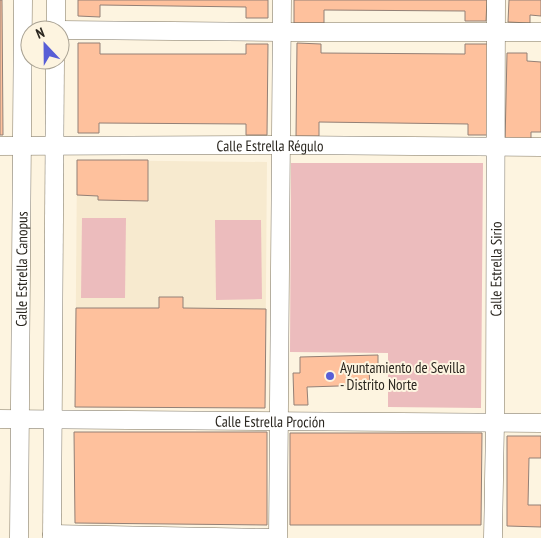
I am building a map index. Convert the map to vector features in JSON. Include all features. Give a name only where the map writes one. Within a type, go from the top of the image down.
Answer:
[{"type":"street","name":"Calle Estrella Canopus","points":[[19,538],[23,0]]},
{"type":"street","points":[[56,0],[56,20]]},
{"type":"street","points":[[55,70],[52,536],[278,538],[282,0]]},
{"type":"street","name":"Calle Estrella Sirio","points":[[493,538],[496,0]]},
{"type":"street","points":[[70,30],[541,32]]},
{"type":"street","name":"Calle Estrella Régulo","points":[[0,146],[281,145],[541,147]]},
{"type":"street","name":"Calle Estrella Proción","points":[[0,418],[541,423]]},
{"type":"shaded area","points":[[77,160],[267,162],[265,408],[75,407]]},
{"type":"shaded area","points":[[291,163],[483,163],[481,408],[388,407],[388,353],[290,352]]},
{"type":"shaded area","points":[[82,218],[126,218],[125,298],[81,298]]},
{"type":"shaded area","points":[[215,220],[261,220],[262,299],[216,300]]},
{"type":"building","points":[[0,0],[2,0],[3,135],[0,135]]},
{"type":"building","points":[[78,0],[268,0],[268,18],[246,18],[246,7],[100,5],[100,17],[78,16]]},
{"type":"building","points":[[294,0],[487,0],[486,21],[465,21],[465,11],[324,10],[324,23],[294,23]]},
{"type":"building","points":[[509,0],[541,0],[541,16],[530,15],[530,23],[508,22]]},
{"type":"building","points":[[78,43],[100,43],[100,54],[246,54],[246,44],[268,44],[267,135],[246,135],[246,124],[99,123],[99,133],[78,133]]},
{"type":"building","points":[[297,43],[321,44],[321,53],[465,54],[465,44],[489,44],[488,135],[468,135],[468,124],[319,122],[319,136],[296,136]]},
{"type":"building","points":[[507,53],[527,53],[527,61],[541,62],[541,132],[531,132],[531,143],[505,143]]},
{"type":"building","points":[[77,160],[148,160],[148,201],[98,200],[98,196],[77,195]]},
{"type":"building","points":[[159,297],[183,297],[183,308],[266,309],[265,408],[75,407],[76,308],[159,308]]},
{"type":"building","name":"Ayuntamiento de Sevilla - Distrito Norte","points":[[378,355],[378,370],[369,370],[370,385],[307,387],[308,405],[294,405],[293,373],[300,373],[300,357]]},
{"type":"building","points":[[74,432],[267,432],[267,525],[75,523]]},
{"type":"building","points":[[290,433],[482,433],[481,525],[290,525]]},
{"type":"building","points":[[507,436],[541,436],[541,458],[529,458],[528,505],[541,505],[541,527],[507,526]]},
{"type":"place","name":"Ayuntamiento de Sevilla - Distrito Norte","points":[[330,376]]}]
